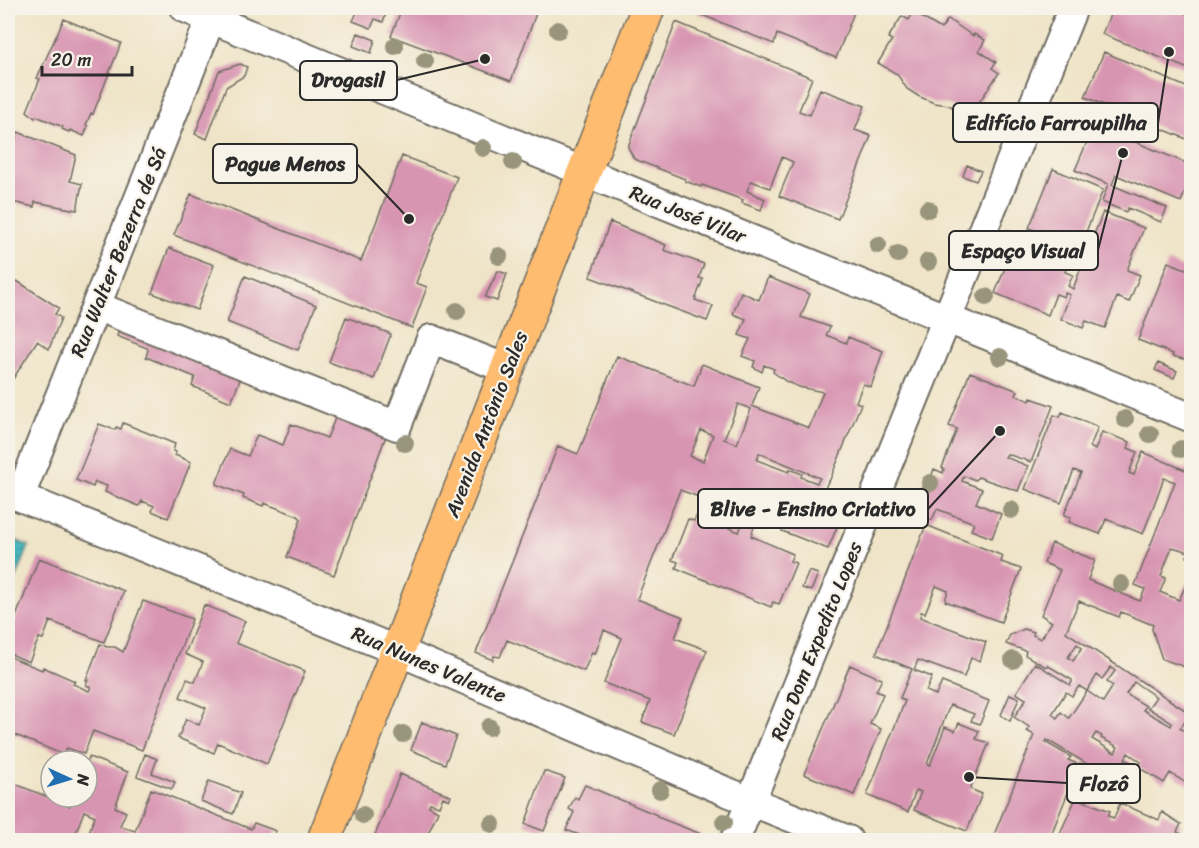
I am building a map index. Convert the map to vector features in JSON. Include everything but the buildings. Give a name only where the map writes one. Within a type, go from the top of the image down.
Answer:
[{"type":"main road","name":"Avenida Antônio Sales","points":[[324,840],[648,8]]},
{"type":"street","name":"Rua José Vilar","points":[[185,8],[213,13],[583,172],[1191,418]]},
{"type":"street","name":"Rua Dom Expedito Lopes","points":[[735,840],[1073,8]]},
{"type":"street","name":"Rua Walter Bezerra de Sá","points":[[14,494],[96,306],[213,13]]},
{"type":"street","points":[[96,306],[397,426],[431,339],[507,369]]},
{"type":"street","name":"Rua Nunes Valente","points":[[14,494],[398,651],[751,802],[848,840]]},
{"type":"water","points":[[13,539],[29,546],[16,579],[8,575],[8,552]]},
{"type":"place","name":"Edifício Farroupilha","points":[[1169,52]]},
{"type":"place","name":"Drogasil","points":[[485,59]]},
{"type":"place","name":"Espaço Visual","points":[[1123,153]]},
{"type":"place","name":"Pague Menos","points":[[409,219]]},
{"type":"place","name":"Blive - Ensino Criativo","points":[[1000,431]]},
{"type":"place","name":"Flozô","points":[[969,777]]}]
